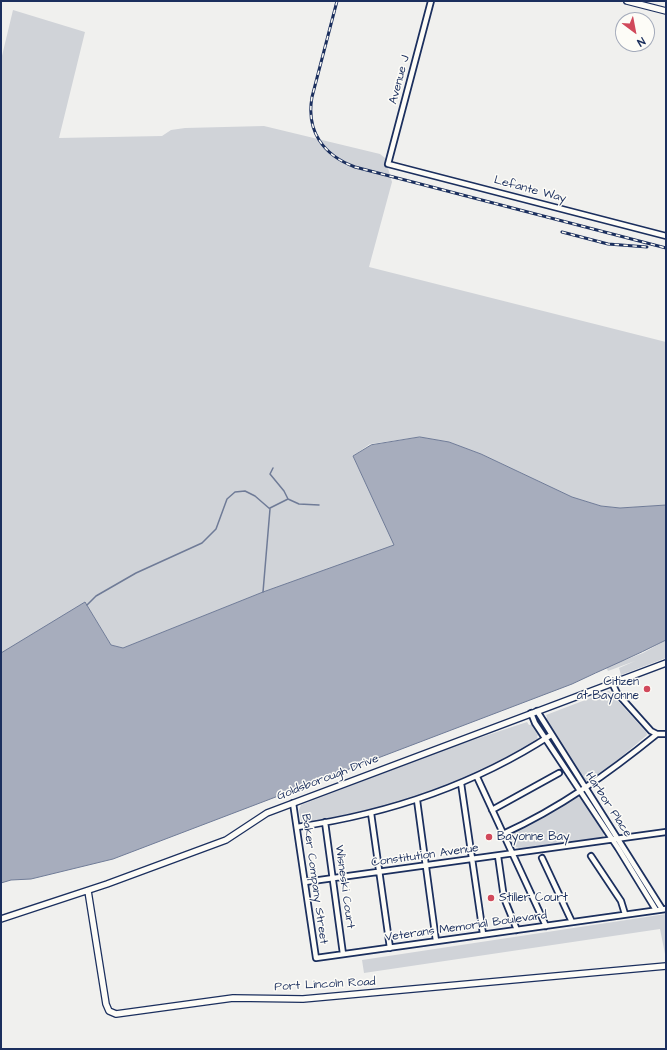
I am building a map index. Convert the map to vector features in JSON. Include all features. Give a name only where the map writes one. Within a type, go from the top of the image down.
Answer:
[{"type":"street","name":"Avenue J","points":[[388,164],[431,1]]},
{"type":"street","points":[[627,1],[666,11]]},
{"type":"street","name":"Lefante Way","points":[[388,164],[666,236]]},
{"type":"street","name":"Goldsborough Drive","points":[[1,919],[88,891],[230,838],[259,816],[666,663]]},
{"type":"street","points":[[612,683],[617,693],[651,731],[657,734],[666,734]]},
{"type":"street","name":"Harbor Place","points":[[534,712],[586,788],[664,909]]},
{"type":"street","name":"Harbor Place","points":[[534,712],[546,739],[656,910]]},
{"type":"street","points":[[503,834],[535,818],[580,792],[657,734]]},
{"type":"street","points":[[297,826],[371,813],[417,800],[477,777],[551,735]]},
{"type":"street","points":[[492,810],[559,773]]},
{"type":"street","points":[[477,777],[546,926]]},
{"type":"street","points":[[462,783],[483,934]]},
{"type":"street","points":[[417,800],[436,941]]},
{"type":"street","name":"Baker Company Street","points":[[293,803],[316,958]]},
{"type":"street","points":[[371,813],[390,948]]},
{"type":"street","name":"Wisneski Court","points":[[325,822],[343,954]]},
{"type":"street","name":"Constitution Avenue","points":[[305,882],[666,832]]},
{"type":"street","points":[[498,856],[504,899],[517,930]]},
{"type":"street","points":[[591,856],[621,901],[625,914]]},
{"type":"street","points":[[542,858],[572,922]]},
{"type":"street","name":"Port Lincoln Road","points":[[88,891],[106,1008],[116,1014],[233,998],[303,999],[666,966]]},
{"type":"street","name":"Veterans Memorial Boulevard","points":[[316,958],[664,909]]},
{"type":"shaded area","points":[[13,10],[85,32],[59,138],[162,136],[171,130],[185,128],[264,126],[380,154],[385,158],[392,182],[369,267],[666,342],[666,505],[620,508],[601,506],[572,497],[481,454],[449,442],[420,437],[370,444],[353,456],[395,545],[263,592],[123,648],[111,645],[85,602],[1,654],[1,60]]},
{"type":"shaded area","points":[[666,640],[666,658],[621,675],[619,668],[635,661],[608,671],[606,667],[643,653]]},
{"type":"shaded area","points":[[609,691],[646,732],[647,735],[614,763],[586,782],[545,720],[547,717],[546,715]]},
{"type":"shaded area","points":[[527,722],[529,725],[533,724],[539,735],[537,736],[538,740],[485,771],[426,794],[396,803],[334,817],[304,822],[301,821],[299,810],[301,805],[443,750]]},
{"type":"shaded area","points":[[578,797],[582,799],[604,833],[603,837],[521,849],[514,846],[511,838],[513,833]]},
{"type":"shaded area","points":[[666,914],[666,959],[660,929],[364,973],[362,960]]},
{"type":"water","points":[[420,437],[449,442],[481,454],[572,497],[601,506],[620,508],[666,505],[666,640],[572,684],[113,859],[31,879],[11,880],[1,883],[1,653],[85,602],[111,645],[123,648],[263,592],[394,545],[353,456],[371,445]]},
{"type":"waterway","points":[[273,468],[270,474],[284,491],[288,499]]},
{"type":"waterway","points":[[87,605],[96,596],[136,573],[202,543],[216,529],[227,499],[235,492],[245,491],[255,496],[270,509],[263,592]]},
{"type":"waterway","points":[[270,508],[288,499],[299,504],[319,505]]},
{"type":"railway","points":[[337,1],[312,97],[311,109],[312,121],[319,140],[334,156],[355,167],[666,248]]},
{"type":"railway","points":[[562,232],[608,244],[647,247]]},
{"type":"place","name":"Citizen at Bayonne","points":[[647,689]]},
{"type":"place","name":"Bayonne Bay","points":[[489,837]]},
{"type":"place","name":"Stiller Court","points":[[491,898]]}]
